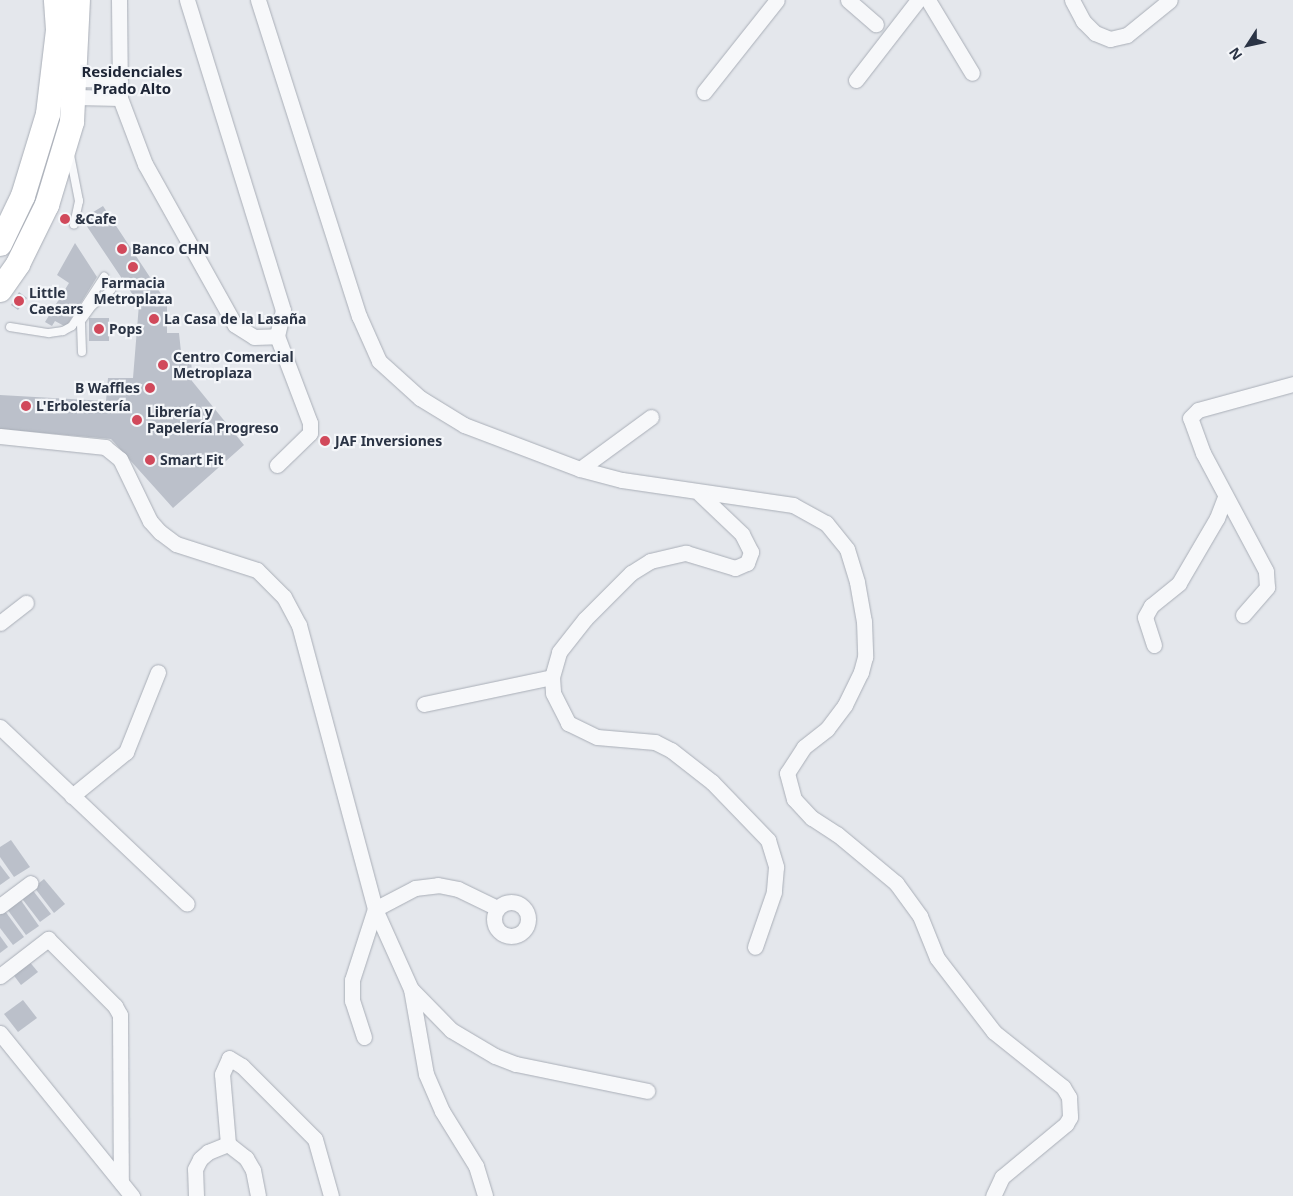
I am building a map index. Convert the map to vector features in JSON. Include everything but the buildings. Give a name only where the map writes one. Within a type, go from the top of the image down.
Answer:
[{"type":"highway","points":[[0,244],[23,196],[48,114],[58,30],[56,0]]},
{"type":"highway","points":[[0,290],[18,264],[47,205],[66,141],[75,88],[78,0]]},
{"type":"street","points":[[119,0],[118,80],[120,98],[144,164],[235,325],[254,337],[277,336]]},
{"type":"street","points":[[187,0],[283,310],[277,336],[310,423],[310,433],[277,465]]},
{"type":"street","points":[[258,0],[359,316],[379,361],[420,398],[464,424],[580,469],[700,494],[770,500],[793,505],[826,524],[847,549],[858,582],[864,622],[865,656],[861,672],[845,705],[827,729],[804,747],[787,773],[794,798],[812,818],[837,834],[896,883],[920,916],[937,958],[994,1032],[1063,1087],[1069,1097],[1070,1116],[1066,1124],[1002,1177],[993,1196]]},
{"type":"street","points":[[704,92],[777,0]]},
{"type":"street","points":[[848,0],[876,24]]},
{"type":"street","points":[[856,80],[918,0]]},
{"type":"street","points":[[928,0],[972,73]]},
{"type":"street","points":[[1072,0],[1083,21],[1095,33],[1110,39],[1127,35],[1170,0]]},
{"type":"street","points":[[75,88],[118,80]]},
{"type":"street","points":[[75,88],[120,98]]},
{"type":"street","points":[[1243,615],[1267,587],[1268,580],[1263,561],[1225,497],[1192,430],[1192,414],[1293,384]]},
{"type":"street","points":[[580,469],[651,417]]},
{"type":"street","points":[[0,436],[105,447],[120,459],[150,521],[160,532],[176,544],[257,570],[284,597],[299,625],[375,909],[411,989],[426,1074],[442,1111],[476,1166],[485,1196]]},
{"type":"street","points":[[700,494],[742,534],[751,552],[750,560],[735,568],[686,553],[650,561],[631,573],[585,619],[559,652],[552,677],[553,693],[568,723],[597,737],[654,742],[671,750],[712,782],[768,840],[776,867],[774,892],[755,947]]},
{"type":"street","points":[[1154,645],[1145,617],[1156,601],[1179,583],[1218,518],[1225,497]]},
{"type":"street","points":[[0,622],[26,602]]},
{"type":"street","points":[[72,796],[126,752],[158,672]]},
{"type":"street","points":[[424,704],[552,677]]},
{"type":"street","points":[[0,727],[187,904]]},
{"type":"street","points":[[0,906],[30,883]]},
{"type":"street","points":[[364,1037],[352,1001],[352,980],[375,909],[415,888],[438,886],[458,889],[497,908]]},
{"type":"street","points":[[0,976],[48,939],[115,1006],[120,1015],[121,1182]]},
{"type":"street","points":[[411,989],[451,1030],[495,1056],[516,1064],[647,1091]]},
{"type":"street","points":[[0,1033],[132,1196]]},
{"type":"street","points":[[257,1191],[246,1158],[228,1144],[222,1074],[229,1058],[242,1066],[315,1139],[331,1196]]},
{"type":"street","points":[[196,1196],[195,1169],[200,1159],[208,1152],[228,1144]]},
{"type":"lane","points":[[66,141],[79,202],[74,224]]},
{"type":"lane","points":[[10,327],[49,333],[63,331],[72,326],[104,277]]},
{"type":"lane","points":[[82,352],[81,321],[92,306],[111,290]]},
{"type":"place","name":"&Cafe","points":[[65,219]]},
{"type":"place","name":"Banco CHN","points":[[122,249]]},
{"type":"place","name":"Farmacia Metroplaza","points":[[133,267]]},
{"type":"place","name":"Little Caesars","points":[[19,301]]},
{"type":"place","name":"La Casa de la Lasaña","points":[[154,319]]},
{"type":"place","name":"Pops","points":[[99,329]]},
{"type":"place","name":"Centro Comercial Metroplaza","points":[[163,365]]},
{"type":"place","name":"B Waffles","points":[[150,388]]},
{"type":"place","name":"L'Erbolestería","points":[[26,406]]},
{"type":"place","name":"Librería y Papelería Progreso","points":[[137,420]]},
{"type":"place","name":"JAF Inversiones","points":[[325,441]]},
{"type":"place","name":"Smart Fit","points":[[150,460]]},
{"type":"district","name":"Residenciales Prado Alto","points":[[132,80]]}]
